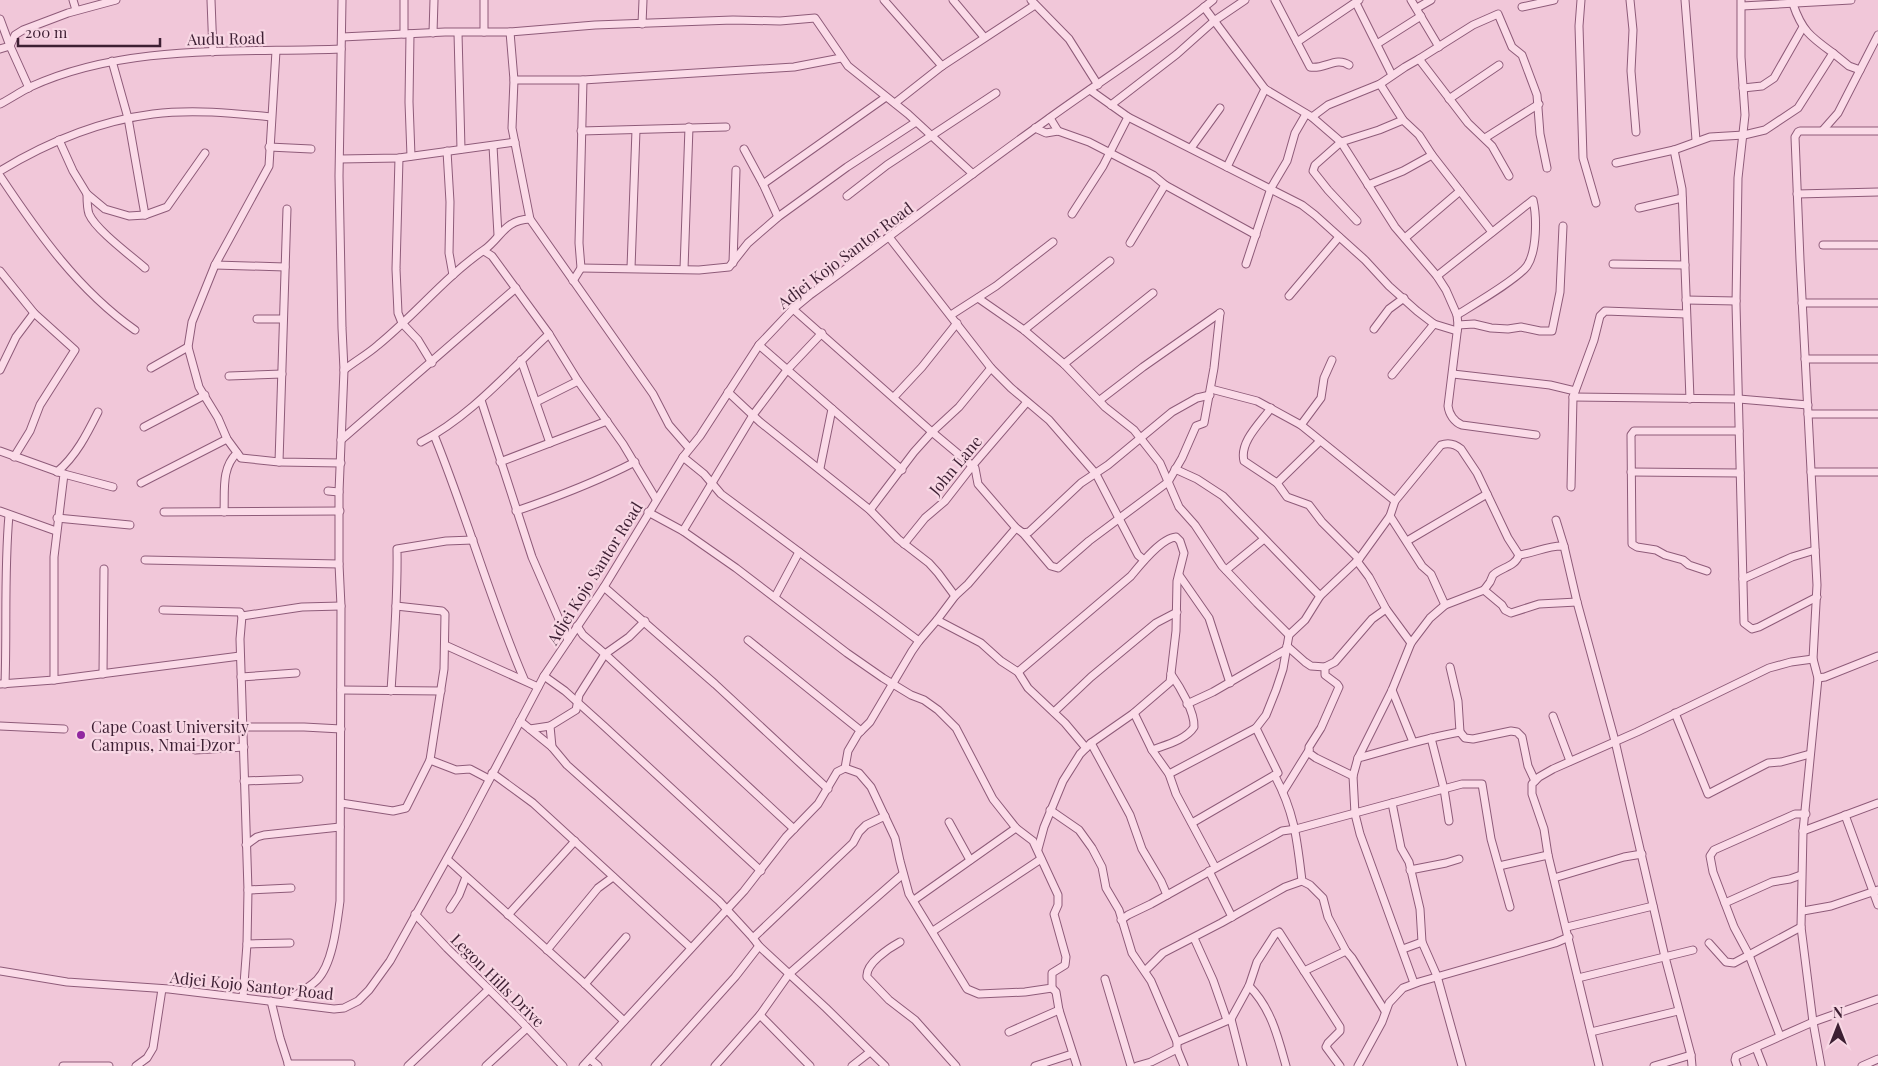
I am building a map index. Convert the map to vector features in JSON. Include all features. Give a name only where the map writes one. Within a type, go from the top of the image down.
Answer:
[{"type":"street","points":[[73,0],[76,10]]},
{"type":"street","points":[[0,49],[10,46],[15,35],[23,30],[76,10],[116,0]]},
{"type":"street","points":[[211,0],[213,52]]},
{"type":"street","points":[[284,1002],[312,985],[323,974],[340,901],[341,606],[339,492],[344,370],[340,243],[342,0]]},
{"type":"street","points":[[404,0],[411,156]]},
{"type":"street","points":[[433,33],[434,0]]},
{"type":"street","points":[[484,0],[484,32]]},
{"type":"street","points":[[642,24],[643,0]]},
{"type":"street","points":[[884,0],[942,66]]},
{"type":"street","points":[[953,0],[984,37]]},
{"type":"street","name":"Adjei Kojo Santor Road","points":[[0,971],[67,982],[243,997],[334,1009],[344,1008],[358,1001],[390,961],[447,859],[544,676],[604,586],[683,457],[700,436],[759,345],[793,308],[973,174],[1213,0]]},
{"type":"street","points":[[1110,104],[1176,54],[1214,21],[1245,0]]},
{"type":"street","points":[[1275,0],[1310,67],[1315,68],[1340,62],[1349,65]]},
{"type":"street","points":[[1411,0],[1439,47]]},
{"type":"street","points":[[1416,8],[1431,0]]},
{"type":"street","points":[[1522,7],[1554,0]]},
{"type":"street","points":[[1581,0],[1579,26],[1583,158],[1596,203]]},
{"type":"street","points":[[1630,0],[1633,30],[1631,71],[1636,132]]},
{"type":"street","points":[[1686,0],[1696,140]]},
{"type":"street","points":[[1817,597],[1778,618],[1752,629],[1744,624],[1736,301],[1738,178],[1745,115],[1740,29],[1742,3],[1793,4],[1851,0]]},
{"type":"street","points":[[1297,42],[1358,1],[1392,75]]},
{"type":"street","points":[[895,103],[942,66],[1033,2],[1070,39],[1098,85]]},
{"type":"street","points":[[1793,4],[1798,22],[1816,41],[1849,66],[1860,70]]},
{"type":"street","points":[[1204,7],[1265,90],[1309,116],[1341,142],[1395,227],[1437,276],[1446,290],[1457,316],[1453,374],[1448,406],[1450,414],[1457,423],[1536,435]]},
{"type":"street","points":[[1246,264],[1271,188],[1287,161],[1295,133],[1309,116],[1328,105],[1380,84],[1473,25],[1498,14],[1512,47],[1522,55],[1538,95],[1540,134],[1547,168]]},
{"type":"street","points":[[1377,44],[1422,16]]},
{"type":"street","points":[[342,36],[510,32],[546,28],[734,20],[780,21],[815,18],[848,66],[931,134],[943,148],[973,174]]},
{"type":"street","points":[[0,19],[29,88]]},
{"type":"street","points":[[1743,88],[1762,86],[1774,78],[1803,27]]},
{"type":"street","points":[[510,32],[514,80],[512,128],[530,219],[653,394],[669,425],[689,448]]},
{"type":"street","points":[[458,33],[461,149]]},
{"type":"street","points":[[1824,130],[1838,113],[1878,35]]},
{"type":"street","name":"Audu Road","points":[[0,104],[29,88],[70,73],[112,61],[168,54],[341,49]]},
{"type":"street","points":[[276,51],[269,166],[215,265],[192,322],[188,347],[198,383],[218,418],[227,439],[237,453],[245,459],[279,462],[340,463]]},
{"type":"street","points":[[1616,163],[1674,150],[1696,140],[1765,130],[1798,108],[1833,53]]},
{"type":"street","points":[[514,80],[583,80],[794,67],[841,58]]},
{"type":"street","points":[[1419,59],[1468,122],[1492,146],[1509,176]]},
{"type":"street","points":[[112,61],[128,118],[145,215]]},
{"type":"street","points":[[1449,99],[1499,65]]},
{"type":"street","points":[[573,281],[581,268],[579,243],[583,80]]},
{"type":"street","points":[[1380,84],[1403,120],[1420,136],[1432,155],[1492,232]]},
{"type":"street","points":[[1090,90],[1128,117],[1302,205],[1365,260],[1389,286],[1434,324],[1457,328],[1474,324],[1491,328],[1508,329],[1521,327],[1540,331],[1552,331],[1560,292],[1563,226]]},
{"type":"street","points":[[1227,167],[1265,90]]},
{"type":"street","points":[[847,196],[931,134],[996,93]]},
{"type":"street","points":[[763,184],[886,97]]},
{"type":"street","points":[[1484,138],[1539,104]]},
{"type":"street","points":[[1191,148],[1220,108]]},
{"type":"street","points":[[0,171],[59,140],[128,118],[182,112],[214,112],[271,117]]},
{"type":"street","points":[[1072,214],[1099,173],[1128,117]]},
{"type":"street","points":[[1050,118],[1058,131]]},
{"type":"street","points":[[1357,220],[1313,172],[1315,165],[1341,142],[1403,120]]},
{"type":"street","points":[[581,268],[726,268],[733,263],[748,244],[778,218],[847,167],[916,122]]},
{"type":"street","points":[[581,131],[726,127]]},
{"type":"street","points":[[684,269],[689,128]]},
{"type":"street","points":[[1036,128],[1046,133],[1058,131],[1079,138],[1110,153],[1153,175],[1165,185],[1256,235]]},
{"type":"street","points":[[630,268],[636,130]]},
{"type":"street","points":[[1821,1066],[1813,1022],[1801,928],[1803,910],[1803,831],[1818,678],[1813,659],[1817,597],[1797,194],[1796,134],[1800,131],[1824,130],[1878,131]]},
{"type":"street","points":[[59,140],[72,171],[87,194],[105,209],[130,216],[145,215],[167,207],[205,153]]},
{"type":"street","points":[[340,159],[399,158],[515,142]]},
{"type":"street","points":[[493,146],[498,235]]},
{"type":"street","points":[[269,147],[311,149]]},
{"type":"street","points":[[744,149],[763,184],[778,218]]},
{"type":"street","points":[[1674,150],[1682,198],[1690,399]]},
{"type":"street","points":[[447,151],[450,202],[449,253],[453,275]]},
{"type":"street","points":[[1368,185],[1403,171],[1432,155]]},
{"type":"street","points":[[399,158],[397,302],[402,323],[418,340],[432,363]]},
{"type":"street","points":[[733,263],[736,170]]},
{"type":"street","points":[[0,176],[70,273],[135,330]]},
{"type":"street","points":[[1130,243],[1165,185]]},
{"type":"street","points":[[1405,238],[1460,192]]},
{"type":"street","points":[[1797,194],[1878,192]]},
{"type":"street","points":[[87,194],[88,208],[92,219],[145,268]]},
{"type":"street","points":[[1639,208],[1682,198]]},
{"type":"street","points":[[1437,276],[1533,200],[1536,222],[1534,242],[1527,266],[1495,291],[1457,316]]},
{"type":"street","points":[[279,462],[287,209]]},
{"type":"street","points":[[344,370],[378,345],[453,275],[478,253],[484,251],[513,222],[521,219],[530,219]]},
{"type":"street","points":[[889,237],[991,368],[1049,420],[1096,474],[1104,486],[1118,519],[1138,555],[1144,560]]},
{"type":"street","points":[[1289,296],[1340,237]]},
{"type":"street","points":[[951,315],[978,298],[1053,242]]},
{"type":"street","points":[[1823,245],[1878,245]]},
{"type":"street","points":[[484,251],[492,256],[549,334],[578,381],[635,462],[656,500]]},
{"type":"street","points":[[1024,330],[1110,260]]},
{"type":"street","points":[[1613,264],[1685,265]]},
{"type":"street","points":[[215,265],[285,267]]},
{"type":"street","points":[[0,271],[34,313],[75,350],[40,405],[27,436],[14,457]]},
{"type":"street","points":[[341,440],[432,363],[516,288]]},
{"type":"street","points":[[1064,364],[1153,293]]},
{"type":"street","points":[[978,298],[1024,330],[1064,364],[1105,407],[1129,425],[1154,453],[1179,508],[1195,525],[1226,570],[1290,634]]},
{"type":"street","points":[[1374,329],[1389,309],[1404,298]]},
{"type":"street","points":[[1686,300],[1736,301]]},
{"type":"street","points":[[1802,302],[1878,303]]},
{"type":"street","points":[[793,308],[932,432],[973,465],[978,484],[1050,566],[1058,568],[1118,519],[1168,482],[1182,458],[1196,426],[1204,423],[1220,313],[1100,400]]},
{"type":"street","points":[[1571,487],[1574,394],[1580,383],[1600,316],[1605,311],[1686,314]]},
{"type":"street","points":[[0,370],[2,355],[34,313]]},
{"type":"street","points":[[257,319],[283,319]]},
{"type":"street","points":[[894,397],[922,367],[957,323]]},
{"type":"street","points":[[1392,375],[1434,324]]},
{"type":"street","points":[[421,442],[434,435],[481,400],[549,334]]},
{"type":"street","points":[[683,531],[753,415],[787,370],[822,334]]},
{"type":"street","points":[[759,345],[902,470]]},
{"type":"street","points":[[151,368],[188,347]]},
{"type":"street","points":[[1805,359],[1878,359]]},
{"type":"street","points":[[521,360],[550,443]]},
{"type":"street","points":[[1301,426],[1321,398],[1324,378],[1332,360]]},
{"type":"street","points":[[870,510],[932,432],[958,407],[991,368]]},
{"type":"street","points":[[229,376],[282,374]]},
{"type":"street","points":[[1453,374],[1550,385],[1574,394],[1739,399],[1808,405]]},
{"type":"street","points":[[536,402],[578,381]]},
{"type":"street","points":[[728,392],[753,415],[870,510],[888,530],[938,572],[955,596]]},
{"type":"street","points":[[1023,533],[1029,532],[1081,483],[1096,474],[1172,412],[1210,392],[1257,401],[1271,408],[1301,426],[1395,501]]},
{"type":"street","points":[[144,427],[205,395]]},
{"type":"street","points":[[481,400],[532,557],[568,640]]},
{"type":"street","name":"John Lane","points":[[904,544],[925,518],[945,501],[1027,402]]},
{"type":"street","points":[[1271,408],[1248,438],[1242,455],[1244,460],[1251,467],[1277,484],[1287,497],[1309,505],[1322,522],[1358,560],[1386,609],[1411,643]]},
{"type":"street","points":[[820,468],[832,409]]},
{"type":"street","points":[[54,680],[54,557],[60,473],[86,435],[98,412]]},
{"type":"street","points":[[1808,414],[1878,414]]},
{"type":"street","points":[[500,462],[607,421]]},
{"type":"street","points":[[1707,571],[1656,550],[1637,547],[1632,544],[1630,440],[1634,431],[1739,432]]},
{"type":"street","points":[[434,435],[473,540],[498,615],[524,680]]},
{"type":"street","points":[[141,483],[227,439]]},
{"type":"street","points":[[1277,484],[1320,441]]},
{"type":"street","points":[[1168,774],[1256,728],[1268,710],[1283,668],[1290,634],[1305,620],[1320,596],[1358,560],[1390,516],[1395,501],[1441,445],[1446,443],[1461,449],[1477,473],[1508,538],[1519,555]]},
{"type":"street","points":[[0,451],[60,473],[113,487]]},
{"type":"street","points":[[224,512],[226,467],[237,453]]},
{"type":"street","points":[[683,457],[713,482],[721,494],[918,641]]},
{"type":"street","points":[[516,510],[570,492],[635,462]]},
{"type":"street","points":[[1175,469],[1198,479],[1223,496],[1320,596]]},
{"type":"street","points":[[1631,472],[1740,473]]},
{"type":"street","points":[[1811,472],[1878,472]]},
{"type":"street","points":[[328,491],[339,492]]},
{"type":"street","points":[[1407,541],[1487,494]]},
{"type":"street","points":[[0,511],[56,531]]},
{"type":"street","points":[[164,512],[340,511]]},
{"type":"street","points":[[648,512],[683,531],[775,597],[846,653],[911,695],[924,700],[948,718],[960,735],[993,800],[1016,828],[1033,841],[1058,895],[1058,905],[1054,914],[1066,957],[1065,965],[1052,972],[1052,988],[1056,992],[1059,1010],[1077,1066]]},
{"type":"street","points":[[9,515],[3,568],[2,684],[54,680],[240,656]]},
{"type":"street","points":[[1390,516],[1422,566],[1431,574],[1445,605]]},
{"type":"street","points":[[57,518],[130,525]]},
{"type":"street","points":[[1556,520],[1568,556],[1576,602],[1615,741],[1678,1011],[1691,1055],[1692,1066]]},
{"type":"street","points":[[845,768],[848,751],[870,722],[918,641],[938,620],[955,596],[968,584],[1016,528]]},
{"type":"street","points":[[1018,672],[1131,576],[1144,560],[1170,537],[1176,537],[1180,540],[1184,553],[1179,575],[1176,631],[1168,684],[1134,713],[1089,745],[1070,767],[1050,810],[1038,850]]},
{"type":"street","points":[[1226,570],[1264,539]]},
{"type":"street","points":[[391,691],[398,590],[397,549],[446,541],[473,540]]},
{"type":"street","points":[[1519,555],[1553,546],[1564,546]]},
{"type":"street","points":[[1743,579],[1792,557],[1815,550]]},
{"type":"street","points":[[775,597],[799,552]]},
{"type":"street","points":[[1414,983],[1360,834],[1355,814],[1352,776],[1358,758],[1392,690],[1411,643],[1430,618],[1445,605],[1484,590],[1493,575],[1510,566],[1517,560],[1519,555]]},
{"type":"street","points":[[145,560],[339,564]]},
{"type":"street","points":[[103,674],[104,569]]},
{"type":"street","points":[[1179,575],[1209,618],[1230,682]]},
{"type":"street","points":[[604,586],[645,621],[828,789]]},
{"type":"street","points":[[1484,590],[1505,610],[1511,613],[1539,604],[1576,602]]},
{"type":"street","points":[[242,616],[302,607],[341,606]]},
{"type":"street","points":[[341,803],[393,811],[406,808],[430,760],[441,691],[445,645],[444,612],[396,606]]},
{"type":"street","points":[[1287,647],[1311,666],[1325,667],[1334,662],[1372,619],[1386,609]]},
{"type":"street","points":[[163,610],[240,612],[242,616],[240,656],[248,890],[248,944],[243,997]]},
{"type":"street","points":[[1054,712],[1091,677],[1156,623],[1176,612]]},
{"type":"street","points":[[938,620],[981,643],[1001,661],[1018,672],[1028,688],[1089,745],[1130,815],[1142,849],[1167,895]]},
{"type":"street","points":[[530,728],[550,726],[576,710],[579,695],[605,654],[630,636],[645,621]]},
{"type":"street","points":[[577,626],[583,636],[605,654],[794,829]]},
{"type":"street","points":[[748,640],[862,731]]},
{"type":"street","points":[[445,645],[538,686]]},
{"type":"street","points":[[1187,704],[1230,682],[1287,647]]},
{"type":"street","points":[[1818,678],[1878,656]]},
{"type":"street","points":[[1599,1066],[1567,926],[1548,855],[1544,829],[1532,794],[1532,784],[1535,780],[1553,769],[1769,668],[1813,659]]},
{"type":"street","points":[[1283,792],[1308,750],[1339,688],[1337,684],[1325,675],[1325,667]]},
{"type":"street","points":[[1450,667],[1458,701],[1460,732],[1465,738],[1470,739],[1511,731],[1517,732],[1522,737],[1528,766],[1535,780]]},
{"type":"street","points":[[241,677],[296,673]]},
{"type":"street","points":[[1152,750],[1192,732],[1194,722],[1171,674]]},
{"type":"street","points":[[544,676],[578,702],[761,871]]},
{"type":"street","points":[[341,690],[441,691]]},
{"type":"street","points":[[1392,690],[1413,742]]},
{"type":"street","points":[[1134,713],[1152,750],[1168,774],[1176,794],[1192,823],[1232,917]]},
{"type":"street","points":[[1675,713],[1708,794],[1768,763],[1781,762],[1810,754]]},
{"type":"street","points":[[1553,716],[1570,761]]},
{"type":"street","points":[[520,720],[552,747],[567,764],[719,901],[759,946],[885,1066]]},
{"type":"street","points":[[0,726],[64,729]]},
{"type":"street","points":[[243,726],[341,729]]},
{"type":"street","points":[[550,726],[552,747]]},
{"type":"street","points":[[1192,823],[1279,772],[1256,728]]},
{"type":"street","points":[[1358,758],[1413,742],[1460,732]]},
{"type":"street","points":[[1431,738],[1444,790],[1449,821]]},
{"type":"street","points":[[195,750],[244,747]]},
{"type":"street","points":[[1308,750],[1316,758],[1352,776]]},
{"type":"street","points":[[430,760],[456,770],[470,769],[490,776],[529,799],[691,948]]},
{"type":"street","points":[[583,1066],[761,871],[794,829],[818,804],[837,772],[845,768],[859,773],[866,780],[895,838],[909,894],[967,989],[980,994],[1025,992],[1052,988]]},
{"type":"street","points":[[1275,776],[1283,792],[1296,829],[1302,882]]},
{"type":"street","points":[[244,781],[299,780]]},
{"type":"street","points":[[1121,920],[1282,831],[1355,814],[1462,784],[1482,784],[1491,839],[1510,907]]},
{"type":"street","points":[[1392,803],[1401,848],[1409,862],[1420,909],[1422,942],[1437,976],[1462,1066]]},
{"type":"street","points":[[1803,831],[1878,803]]},
{"type":"street","points":[[1050,810],[1079,830],[1092,848],[1102,867],[1106,888],[1119,910],[1132,953],[1145,971],[1158,996],[1184,1066]]},
{"type":"street","points":[[1780,1036],[1749,955],[1734,927],[1710,856],[1714,850],[1794,814],[1806,814]]},
{"type":"street","points":[[1844,815],[1876,891],[1878,906]]},
{"type":"street","points":[[753,938],[853,843],[863,828],[885,816]]},
{"type":"street","points":[[949,822],[970,860]]},
{"type":"street","points":[[246,845],[257,837],[264,835],[340,827]]},
{"type":"street","points":[[914,900],[1016,828]]},
{"type":"street","points":[[508,914],[575,841]]},
{"type":"street","points":[[1554,878],[1624,857],[1642,854]]},
{"type":"street","points":[[1499,866],[1548,855]]},
{"type":"street","points":[[1410,870],[1446,863],[1458,858]]},
{"type":"street","points":[[447,859],[624,1021]]},
{"type":"street","points":[[933,931],[1041,859]]},
{"type":"street","points":[[715,1066],[760,1016],[789,974],[903,874]]},
{"type":"street","points":[[1725,903],[1772,882],[1802,875]]},
{"type":"street","points":[[546,950],[598,888],[613,876]]},
{"type":"street","points":[[450,909],[459,895],[466,877]]},
{"type":"street","points":[[1145,971],[1163,953],[1194,938],[1285,887],[1302,882],[1310,885],[1323,898],[1328,917],[1346,951],[1385,1011]]},
{"type":"street","points":[[248,890],[292,888]]},
{"type":"street","points":[[1803,910],[1831,906],[1876,891]]},
{"type":"street","points":[[1567,926],[1653,906]]},
{"type":"street","name":"Legon Hills Drive","points":[[415,914],[563,1066]]},
{"type":"street","points":[[1709,943],[1726,962],[1734,963],[1801,928]]},
{"type":"street","points":[[1137,1066],[1151,1062],[1177,1045],[1229,1020],[1249,986],[1257,962],[1275,934],[1279,932],[1340,1027],[1340,1031],[1326,1047],[1340,1066]]},
{"type":"street","points":[[585,984],[626,937]]},
{"type":"street","points":[[1358,1066],[1382,1022],[1389,1002],[1403,988],[1437,976],[1555,943],[1569,937]]},
{"type":"street","points":[[1194,938],[1229,1020],[1243,1066]]},
{"type":"street","points":[[900,942],[886,950],[868,970],[867,977],[889,1000],[915,1020],[956,1066]]},
{"type":"street","points":[[1403,950],[1422,942]]},
{"type":"street","points":[[248,944],[290,943]]},
{"type":"street","points":[[654,1066],[735,977],[759,946]]},
{"type":"street","points":[[1578,978],[1693,950]]},
{"type":"street","points":[[1304,971],[1346,951]]},
{"type":"street","points":[[1105,979],[1131,1066]]},
{"type":"street","points":[[1249,986],[1258,995],[1272,1018],[1286,1066]]},
{"type":"street","points":[[136,1066],[154,1048],[162,989]]},
{"type":"street","points":[[408,1066],[489,989]]},
{"type":"street","points":[[1737,1066],[1736,1056],[1813,1022],[1878,1000]]},
{"type":"street","points":[[271,1001],[289,1065],[351,1064]]},
{"type":"street","points":[[1009,1032],[1059,1010]]},
{"type":"street","points":[[1591,1032],[1678,1011]]},
{"type":"street","points":[[760,1016],[806,1064]]},
{"type":"street","points":[[486,1066],[527,1028]]},
{"type":"street","points":[[1756,1048],[1763,1066]]},
{"type":"street","points":[[852,1066],[870,1052]]},
{"type":"street","points":[[1035,1066],[1072,1054]]},
{"type":"street","points":[[1654,1066],[1691,1055]]},
{"type":"street","points":[[590,1059],[598,1066]]},
{"type":"street","points":[[1862,1066],[1878,1059]]},
{"type":"street","points":[[64,1066],[109,1066]]},
{"type":"place","name":"Cape Coast University Campus, Nmai Dzor","points":[[81,735]]}]
